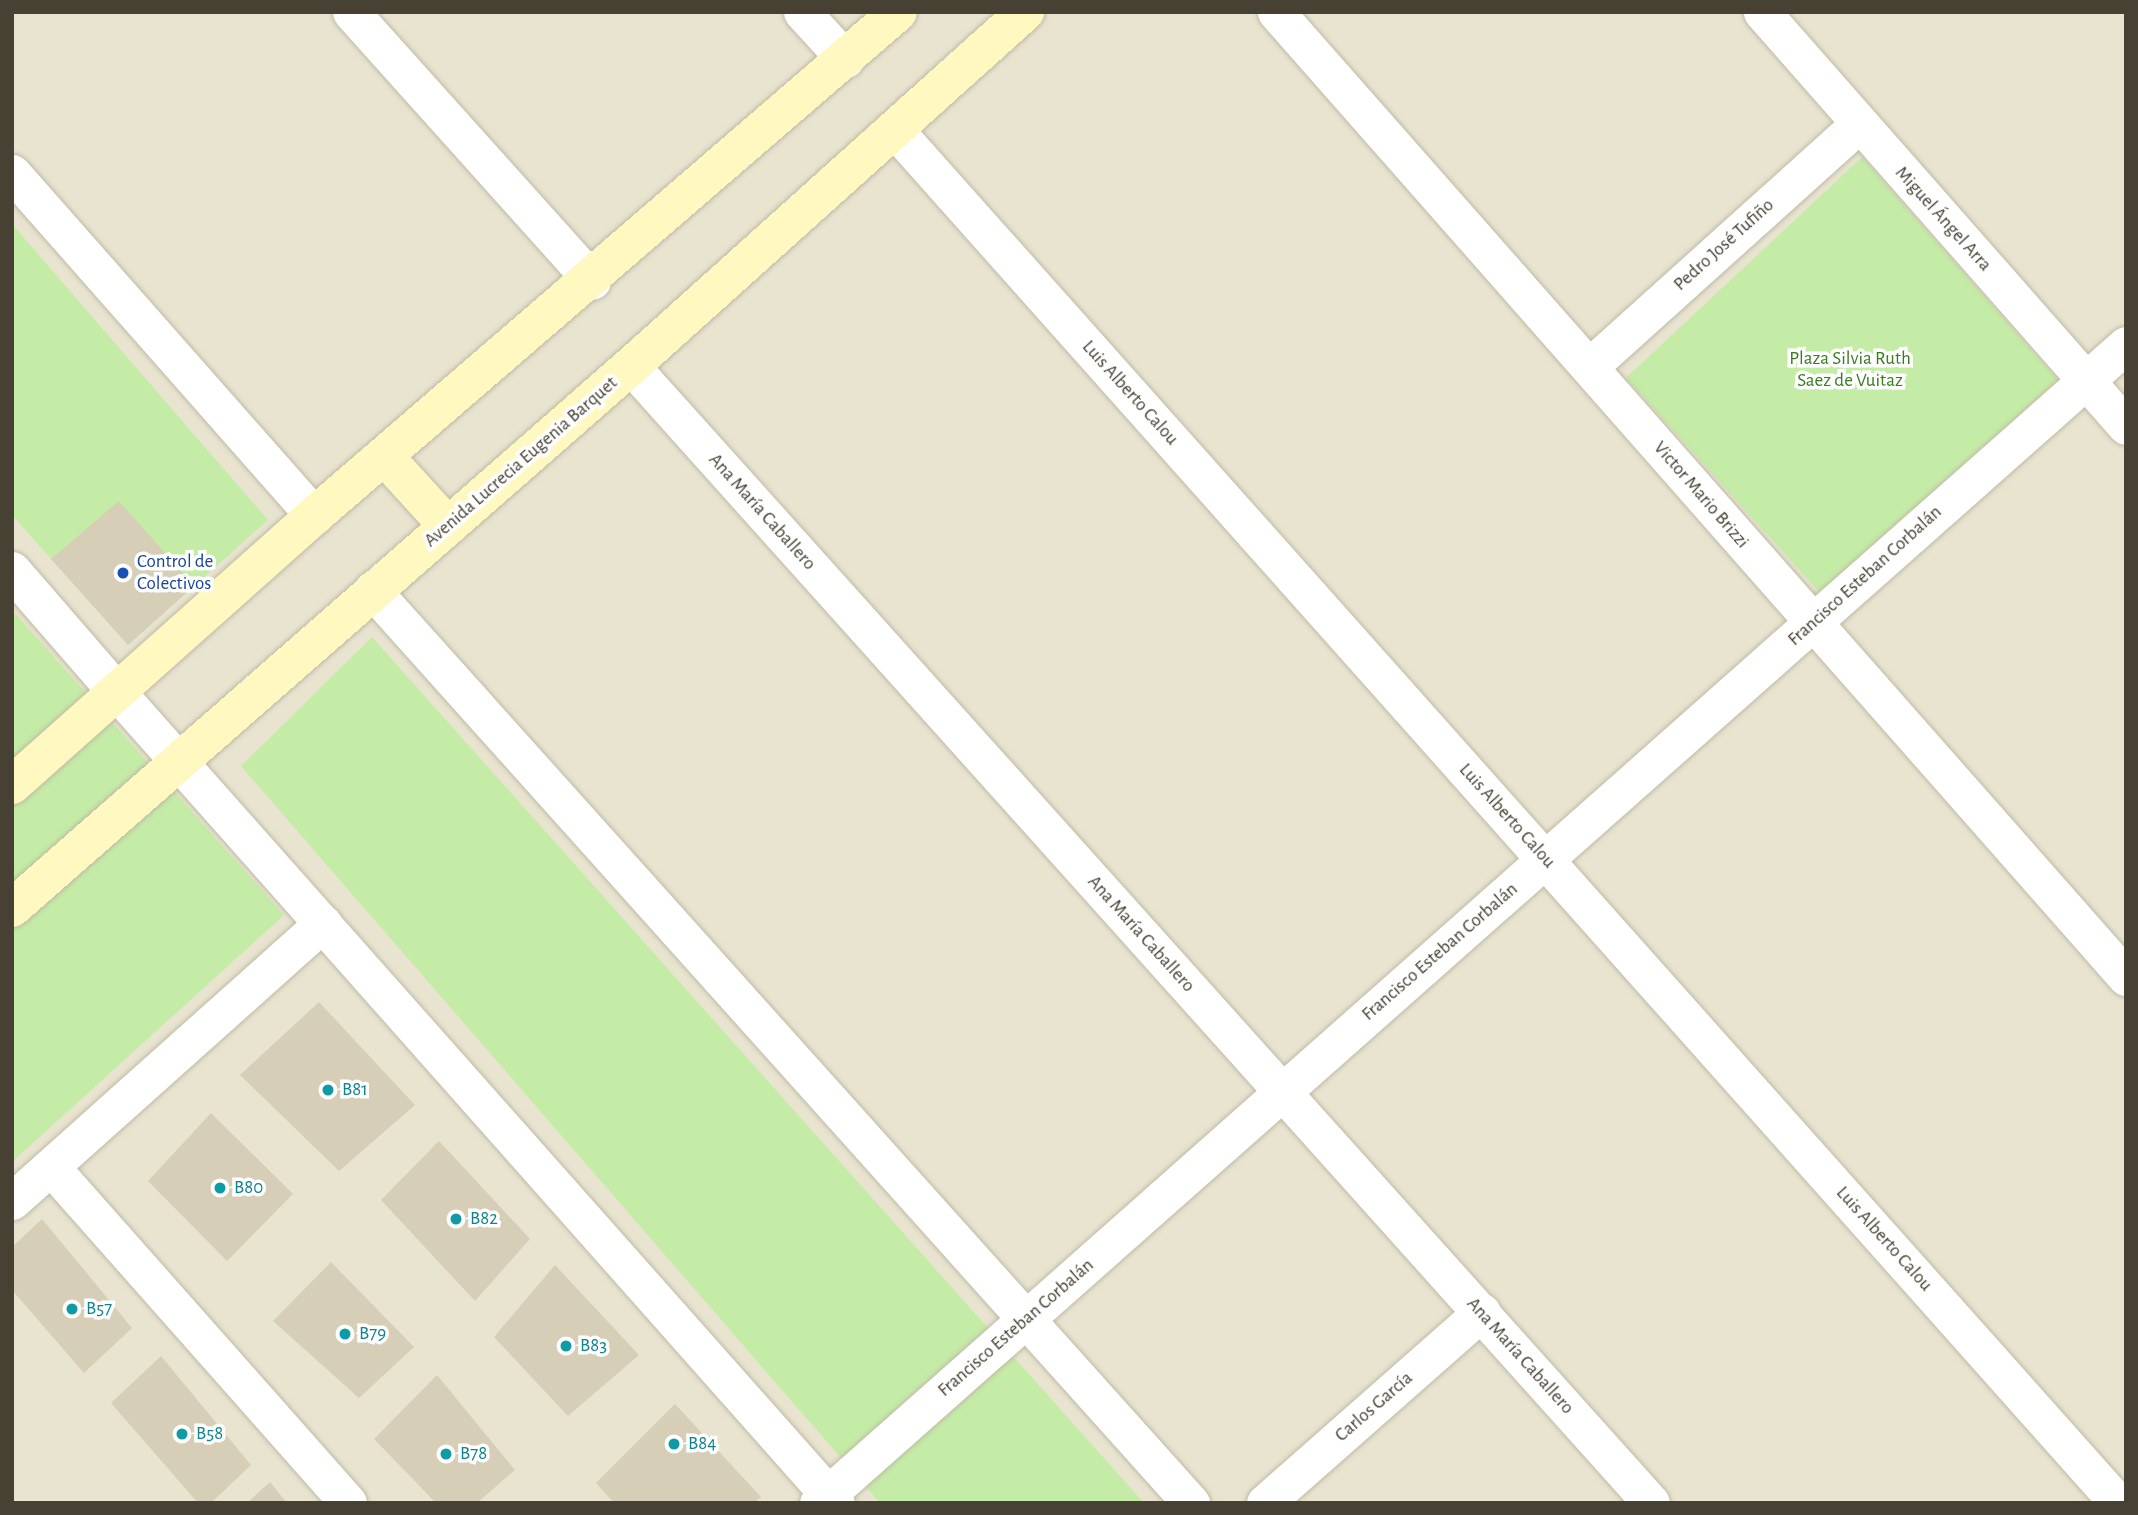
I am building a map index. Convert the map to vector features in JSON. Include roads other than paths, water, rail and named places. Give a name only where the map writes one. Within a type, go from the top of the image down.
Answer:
[{"type":"main road","points":[[12,785],[314,516],[592,281],[898,12]]},
{"type":"main road","name":"Avenida Lucrecia Eugenia Barquet","points":[[12,908],[631,366],[1025,12]]},
{"type":"main road","points":[[384,456],[448,526]]},
{"type":"street","points":[[351,12],[592,281]]},
{"type":"street","points":[[802,12],[845,59]]},
{"type":"street","name":"Victor Mario Brizzi","points":[[1276,12],[2126,977]]},
{"type":"street","name":"Miguel Ángel Arra","points":[[1762,12],[2126,426]]},
{"type":"street","name":"Pedro José Tufiño","points":[[1589,367],[1859,124]]},
{"type":"street","name":"Luis Alberto Calou","points":[[895,130],[2119,1503]]},
{"type":"street","points":[[12,173],[314,516]]},
{"type":"street","name":"Francisco Esteban Corbalán","points":[[827,1500],[1024,1320],[2126,345]]},
{"type":"street","name":"Ana María Caballero","points":[[631,366],[1651,1503]]},
{"type":"street","points":[[12,571],[827,1500]]},
{"type":"street","points":[[372,590],[1024,1320],[1191,1503]]},
{"type":"street","points":[[12,1201],[323,923]]},
{"type":"street","points":[[51,1167],[348,1503]]},
{"type":"street","name":"Carlos García","points":[[1265,1503],[1482,1312]]},
{"type":"place","name":"Control de Colectivos","points":[[123,573]]},
{"type":"place","name":"B81","points":[[328,1090]]},
{"type":"place","name":"B80","points":[[220,1188]]},
{"type":"place","name":"B82","points":[[456,1219]]},
{"type":"place","name":"B57","points":[[72,1309]]},
{"type":"place","name":"B79","points":[[345,1334]]},
{"type":"place","name":"B83","points":[[566,1346]]},
{"type":"place","name":"B58","points":[[182,1434]]},
{"type":"place","name":"B84","points":[[674,1444]]},
{"type":"place","name":"B78","points":[[446,1454]]},
{"type":"park label","name":"Plaza Silvia Ruth Saez de Vuitaz","points":[[1850,370]]}]
